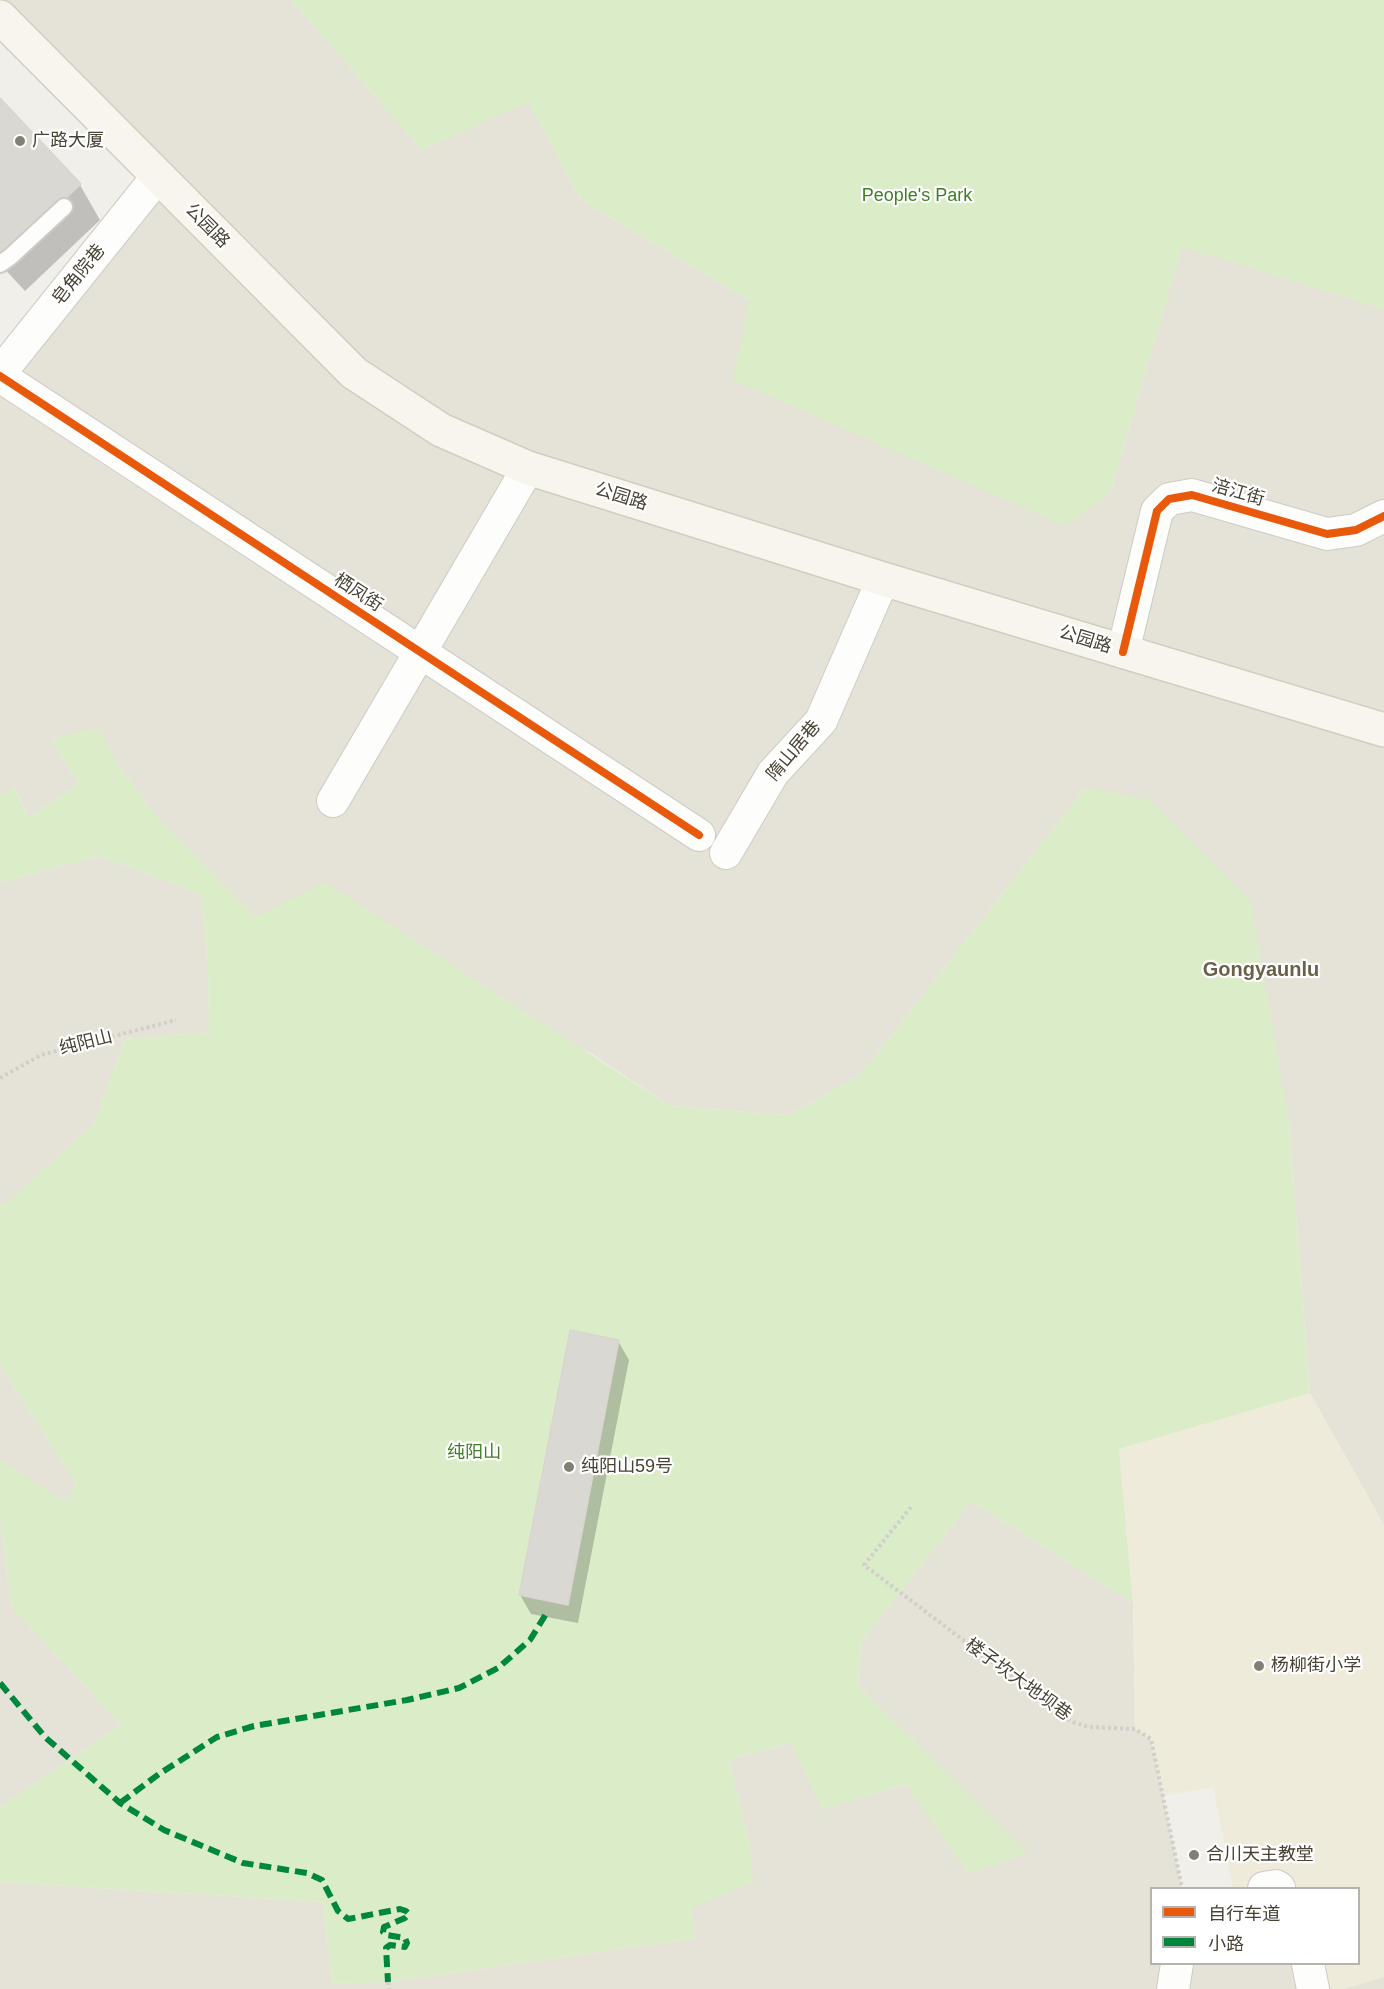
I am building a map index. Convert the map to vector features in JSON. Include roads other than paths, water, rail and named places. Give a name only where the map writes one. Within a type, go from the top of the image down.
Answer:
[{"type":"main road","name":"公园路","points":[[0,17],[354,374],[441,430],[528,468],[883,579],[1384,730]]},
{"type":"street","name":"皂角院巷","points":[[0,375],[158,176]]},
{"type":"street","name":"栖凤街","points":[[0,375],[699,835]]},
{"type":"street","points":[[333,801],[528,468]]},
{"type":"street","name":"涪江街","points":[[1123,652],[1156,511],[1169,499],[1192,495],[1327,534],[1356,530],[1384,516]]},
{"type":"street","name":"隋山居巷","points":[[726,853],[773,773],[822,721],[883,579]]},
{"type":"street","points":[[1173,1989],[1177,1965]]},
{"type":"street","points":[[1308,1965],[1313,1989]]},
{"type":"lane","points":[[0,264],[10,258],[64,207]]},
{"type":"place","name":"广路大厦","points":[[20,141]]},
{"type":"place","name":"纯阳山59号","points":[[569,1467]]},
{"type":"place","name":"杨柳街小学","points":[[1259,1666]]},
{"type":"place","name":"合川天主教堂","points":[[1194,1855]]},
{"type":"district","name":"Gongyaunlu","points":[[1261,970]]},
{"type":"park label","name":"People's Park","points":[[917,196]]},
{"type":"park label","name":"纯阳山","points":[[474,1453]]}]
